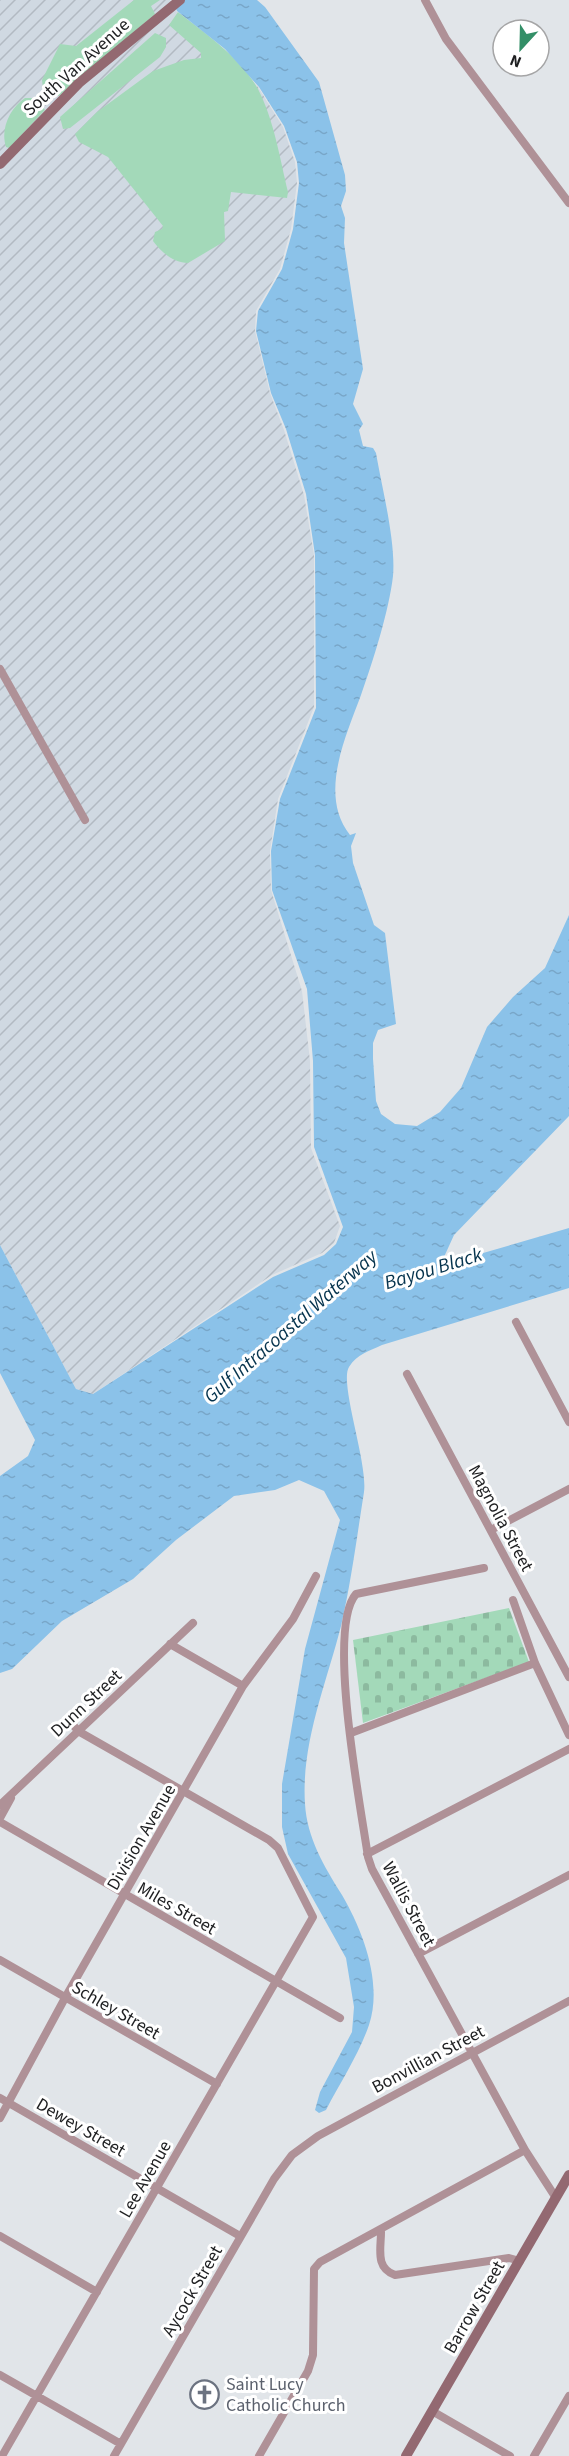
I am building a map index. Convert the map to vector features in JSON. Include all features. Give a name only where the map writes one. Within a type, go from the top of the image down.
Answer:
[{"type":"main road","name":"South Van Avenue","points":[[0,164],[79,83],[180,0]]},
{"type":"main road","name":"Barrow Street","points":[[406,2456],[569,2175]]},
{"type":"street","points":[[424,0],[446,39],[569,203]]},
{"type":"street","points":[[0,669],[85,820]]},
{"type":"street","points":[[516,1322],[569,1422]]},
{"type":"street","name":"Magnolia Street","points":[[407,1374],[569,1677]]},
{"type":"street","points":[[491,1530],[569,1489]]},
{"type":"street","name":"Wallis Street","points":[[484,1568],[356,1594],[348,1612],[343,1650],[351,1733],[367,1854],[372,1869],[525,2150],[556,2198]]},
{"type":"street","name":"Division Avenue","points":[[0,2118],[65,1998],[243,1686],[293,1619],[315,1576]]},
{"type":"street","points":[[513,1600],[535,1663],[569,1735]]},
{"type":"street","name":"Dunn Street","points":[[0,1805],[193,1623]]},
{"type":"street","points":[[170,1644],[243,1686]]},
{"type":"street","points":[[351,1733],[535,1663]]},
{"type":"street","points":[[70,1721],[78,1731],[184,1791]]},
{"type":"street","points":[[367,1854],[569,1749]]},
{"type":"street","points":[[0,1820],[16,1789]]},
{"type":"street","name":"Lee Avenue","points":[[2,2456],[313,1917],[278,1848],[184,1791]]},
{"type":"street","name":"Miles Street","points":[[0,1820],[124,1895],[340,2018]]},
{"type":"street","points":[[418,1954],[569,1875]]},
{"type":"street","name":"Schley Street","points":[[0,1960],[217,2084]]},
{"type":"street","name":"Bonvillian Street","points":[[302,2146],[569,2001]]},
{"type":"street","name":"Dewey Street","points":[[0,2098],[240,2236]]},
{"type":"street","name":"Aycock Street","points":[[114,2456],[240,2236],[279,2172],[302,2146]]},
{"type":"street","points":[[259,2456],[308,2371],[313,2355],[314,2269],[320,2262],[381,2232],[525,2150]]},
{"type":"street","points":[[381,2232],[381,2265],[386,2272],[395,2275],[509,2258],[520,2261]]},
{"type":"street","points":[[0,2236],[97,2292]]},
{"type":"street","points":[[0,2375],[121,2444]]},
{"type":"street","points":[[534,2456],[569,2396]]},
{"type":"street","points":[[432,2411],[510,2456]]},
{"type":"shaded area","points":[[0,0],[170,0],[176,11],[224,50],[258,87],[283,127],[295,162],[297,183],[291,229],[280,269],[256,311],[255,331],[270,393],[304,495],[314,555],[314,707],[278,799],[270,851],[271,890],[302,991],[310,1061],[311,1148],[340,1226],[334,1243],[322,1253],[272,1275],[93,1394],[76,1389],[0,1245]]},
{"type":"green space","points":[[134,0],[160,0],[151,6],[155,14],[59,96],[43,88],[42,80],[60,44],[76,46]]},
{"type":"green space","points":[[178,12],[232,56],[251,77],[264,101],[288,192],[287,198],[231,192],[228,211],[224,212],[225,241],[188,263],[173,259],[156,245],[153,241],[155,232],[163,226],[108,157],[79,142],[75,134],[97,112],[153,71],[184,60],[201,58],[201,53],[169,25]]},
{"type":"green space","points":[[155,33],[166,38],[166,47],[160,57],[70,128],[63,129],[60,117]]},
{"type":"green space","points":[[25,98],[37,98],[45,110],[9,148],[6,147],[5,126],[15,107]]},
{"type":"green space","points":[[509,1608],[529,1662],[363,1723],[353,1640]]},
{"type":"water","points":[[172,0],[257,0],[265,7],[319,82],[345,175],[346,191],[341,206],[345,218],[344,243],[363,369],[353,404],[363,424],[359,430],[363,446],[373,448],[376,453],[391,531],[393,576],[384,620],[370,667],[342,747],[335,784],[336,802],[341,819],[350,835],[356,833],[351,846],[353,863],[374,925],[385,933],[396,1024],[378,1030],[373,1043],[376,1101],[381,1114],[395,1124],[417,1126],[440,1112],[461,1088],[487,1027],[513,997],[545,968],[569,915],[569,1116],[454,1235],[444,1257],[459,1260],[569,1228],[569,1288],[382,1345],[356,1359],[349,1367],[347,1376],[350,1406],[362,1462],[364,1492],[345,1610],[311,1736],[305,1781],[305,1804],[313,1840],[350,1909],[363,1941],[369,1958],[374,1992],[369,2025],[360,2047],[326,2110],[319,2113],[315,2110],[320,2092],[352,2032],[354,2007],[346,1958],[288,1854],[282,1827],[282,1784],[305,1649],[340,1520],[324,1491],[299,1480],[275,1490],[234,1496],[176,1540],[133,1579],[62,1621],[12,1669],[0,1673],[0,1476],[28,1456],[35,1440],[0,1373],[0,1245],[76,1389],[93,1394],[273,1277],[324,1255],[336,1244],[343,1227],[314,1147],[313,1061],[307,989],[272,890],[271,851],[280,799],[316,708],[315,555],[306,494],[286,429],[271,393],[256,331],[258,311],[282,269],[293,229],[299,183],[297,162],[284,126],[259,87],[225,49],[177,11]]},
{"type":"place","name":"Saint Lucy Catholic Church","points":[[205,2394]]},
{"type":"water label","name":"Bayou Black","points":[[433,1268]]},
{"type":"water label","name":"Gulf Intracoastal Waterway","points":[[290,1326]]}]
